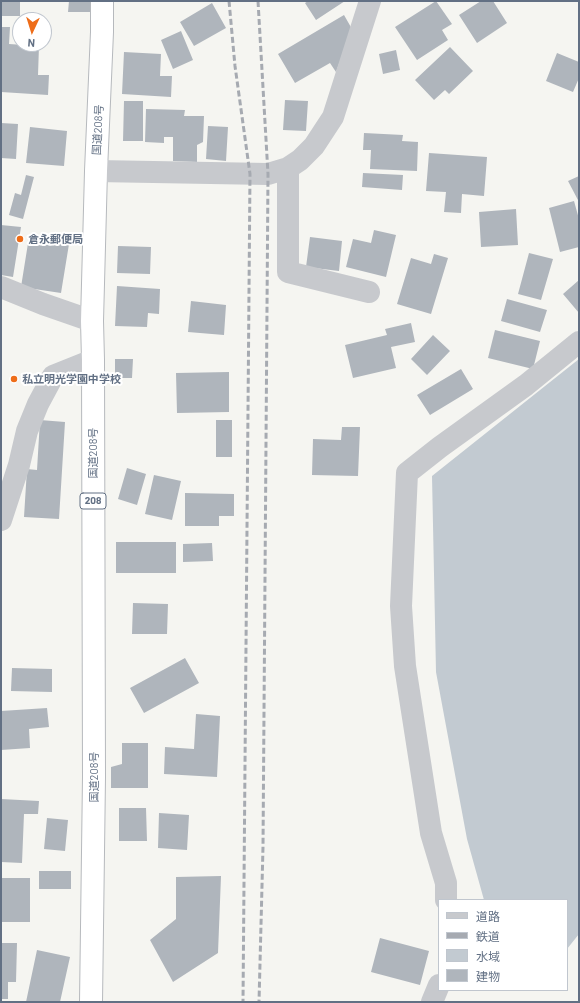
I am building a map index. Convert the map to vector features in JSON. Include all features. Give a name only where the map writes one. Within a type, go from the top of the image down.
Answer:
[{"type":"highway","name":"国道208号","points":[[91,1002],[94,777],[92,321],[102,1]]},
{"type":"street","points":[[96,171],[268,174],[288,168],[300,160],[314,146],[333,117],[370,1]]},
{"type":"street","points":[[288,168],[288,272],[369,292]]},
{"type":"street","points":[[1,287],[43,304],[92,321]]},
{"type":"street","points":[[446,899],[446,883],[431,833],[405,666],[401,606],[407,473],[440,447],[526,385],[579,342]]},
{"type":"street","points":[[1,520],[19,465],[26,431],[53,376],[93,360]]},
{"type":"street","points":[[432,1002],[438,987]]},
{"type":"water","points":[[579,359],[579,934],[568,948],[568,899],[484,899],[467,839],[436,672],[432,476]]},
{"type":"building","points":[[1,1],[20,1],[20,12],[12,12],[12,16],[2,16]]},
{"type":"building","points":[[69,1],[91,1],[91,12],[68,12]]},
{"type":"building","points":[[308,1],[345,1],[316,20],[305,3]]},
{"type":"building","points":[[436,1],[452,24],[442,30],[448,40],[417,60],[395,27]]},
{"type":"building","points":[[481,1],[493,1],[507,23],[477,43],[459,15]]},
{"type":"building","points":[[212,3],[226,28],[194,46],[180,22]]},
{"type":"building","points":[[344,15],[352,29],[336,72],[330,63],[295,83],[278,54]]},
{"type":"building","points":[[1,27],[10,27],[9,44],[12,44],[12,52],[39,52],[38,75],[49,75],[48,95],[1,92]]},
{"type":"building","points":[[181,31],[193,60],[173,69],[161,40]]},
{"type":"building","points":[[450,47],[473,71],[449,94],[445,90],[434,100],[415,80]]},
{"type":"building","points":[[396,50],[400,70],[383,74],[379,54]]},
{"type":"building","points":[[124,52],[161,54],[160,76],[172,76],[171,97],[122,94]]},
{"type":"building","points":[[557,53],[579,62],[579,78],[573,92],[546,81]]},
{"type":"building","points":[[285,100],[308,101],[306,131],[283,130]]},
{"type":"building","points":[[124,101],[143,101],[143,141],[123,141]]},
{"type":"building","points":[[146,109],[185,110],[184,116],[204,116],[203,142],[197,145],[197,162],[173,161],[173,137],[164,137],[164,143],[145,142]]},
{"type":"building","points":[[1,123],[18,124],[16,159],[1,158]]},
{"type":"building","points":[[208,126],[228,127],[226,161],[206,159]]},
{"type":"building","points":[[30,127],[67,131],[64,166],[26,163]]},
{"type":"building","points":[[364,133],[403,135],[402,141],[418,142],[417,171],[370,169],[371,150],[363,150]]},
{"type":"building","points":[[429,153],[487,157],[484,196],[462,194],[461,213],[444,212],[446,192],[426,191]]},
{"type":"building","points":[[363,173],[403,175],[402,190],[362,187]]},
{"type":"building","points":[[26,175],[34,177],[23,219],[9,215],[15,193],[21,195]]},
{"type":"building","points":[[579,176],[579,202],[568,181]]},
{"type":"building","points":[[574,201],[579,219],[579,247],[560,252],[549,208]]},
{"type":"building","points":[[516,209],[518,245],[481,247],[479,212]]},
{"type":"building","points":[[1,225],[21,227],[13,277],[1,275]]},
{"type":"building","points":[[374,230],[396,235],[386,277],[346,267],[353,239],[371,243]]},
{"type":"building","points":[[29,237],[69,244],[61,293],[21,287]]},
{"type":"building","points":[[310,237],[342,241],[339,271],[306,267]]},
{"type":"building","points":[[118,246],[151,247],[150,274],[117,273]]},
{"type":"building","points":[[529,253],[553,259],[541,300],[518,294]]},
{"type":"building","points":[[434,254],[448,258],[431,314],[397,304],[411,258],[431,264]]},
{"type":"building","points":[[579,280],[579,313],[563,294]]},
{"type":"building","points":[[117,286],[160,289],[159,314],[148,313],[147,327],[115,326]]},
{"type":"building","points":[[507,299],[547,310],[540,332],[501,321]]},
{"type":"building","points":[[191,301],[226,305],[224,335],[188,332]]},
{"type":"building","points":[[411,323],[415,342],[391,347],[396,368],[353,378],[345,345],[387,335],[385,329]]},
{"type":"building","points":[[495,330],[540,341],[533,369],[488,358]]},
{"type":"building","points":[[433,335],[450,351],[427,375],[411,359]]},
{"type":"building","points":[[115,359],[133,359],[132,378],[115,378]]},
{"type":"building","points":[[461,369],[473,389],[430,415],[417,395]]},
{"type":"building","points":[[229,372],[229,412],[177,413],[176,373]]},
{"type":"building","points":[[40,420],[65,422],[59,519],[24,517],[27,469],[37,470]]},
{"type":"building","points":[[216,420],[232,420],[232,457],[216,457]]},
{"type":"building","points":[[342,427],[360,427],[358,476],[312,475],[313,439],[341,440]]},
{"type":"building","points":[[127,468],[146,474],[137,505],[118,499]]},
{"type":"building","points":[[154,475],[181,481],[172,520],[145,514]]},
{"type":"building","points":[[185,493],[234,494],[234,516],[219,516],[219,526],[185,526]]},
{"type":"building","points":[[116,542],[176,542],[176,573],[116,573]]},
{"type":"building","points":[[212,543],[213,561],[183,562],[183,544]]},
{"type":"building","points":[[133,603],[168,604],[167,634],[132,634]]},
{"type":"building","points":[[185,658],[199,683],[144,713],[130,688]]},
{"type":"building","points":[[12,668],[52,669],[52,692],[11,691]]},
{"type":"building","points":[[47,708],[49,727],[29,729],[30,748],[1,750],[1,711]]},
{"type":"building","points":[[196,714],[220,716],[217,777],[164,774],[165,747],[194,749]]},
{"type":"building","points":[[122,743],[148,743],[148,788],[111,788],[111,767],[122,764]]},
{"type":"building","points":[[1,799],[39,801],[38,814],[24,814],[22,863],[1,862]]},
{"type":"building","points":[[119,808],[146,808],[147,841],[119,841]]},
{"type":"building","points":[[159,813],[189,815],[187,850],[158,848]]},
{"type":"building","points":[[47,818],[68,820],[65,851],[44,849]]},
{"type":"building","points":[[39,871],[71,871],[71,889],[39,889]]},
{"type":"building","points":[[221,876],[218,953],[173,982],[150,940],[176,919],[176,877]]},
{"type":"building","points":[[1,878],[30,878],[30,922],[1,922]]},
{"type":"building","points":[[380,938],[429,951],[420,985],[371,972]]},
{"type":"building","points":[[1,943],[17,943],[16,982],[8,982],[8,999],[1,999]]},
{"type":"building","points":[[37,950],[70,957],[60,1002],[26,1002]]},
{"type":"railway","points":[[229,1],[235,66],[250,174],[243,1002]]},
{"type":"railway","points":[[258,1],[268,174],[263,847],[259,1002]]},
{"type":"place","name":"倉永郵便局","points":[[20,239]]},
{"type":"place","name":"私立明光学園中学校","points":[[14,379]]}]
